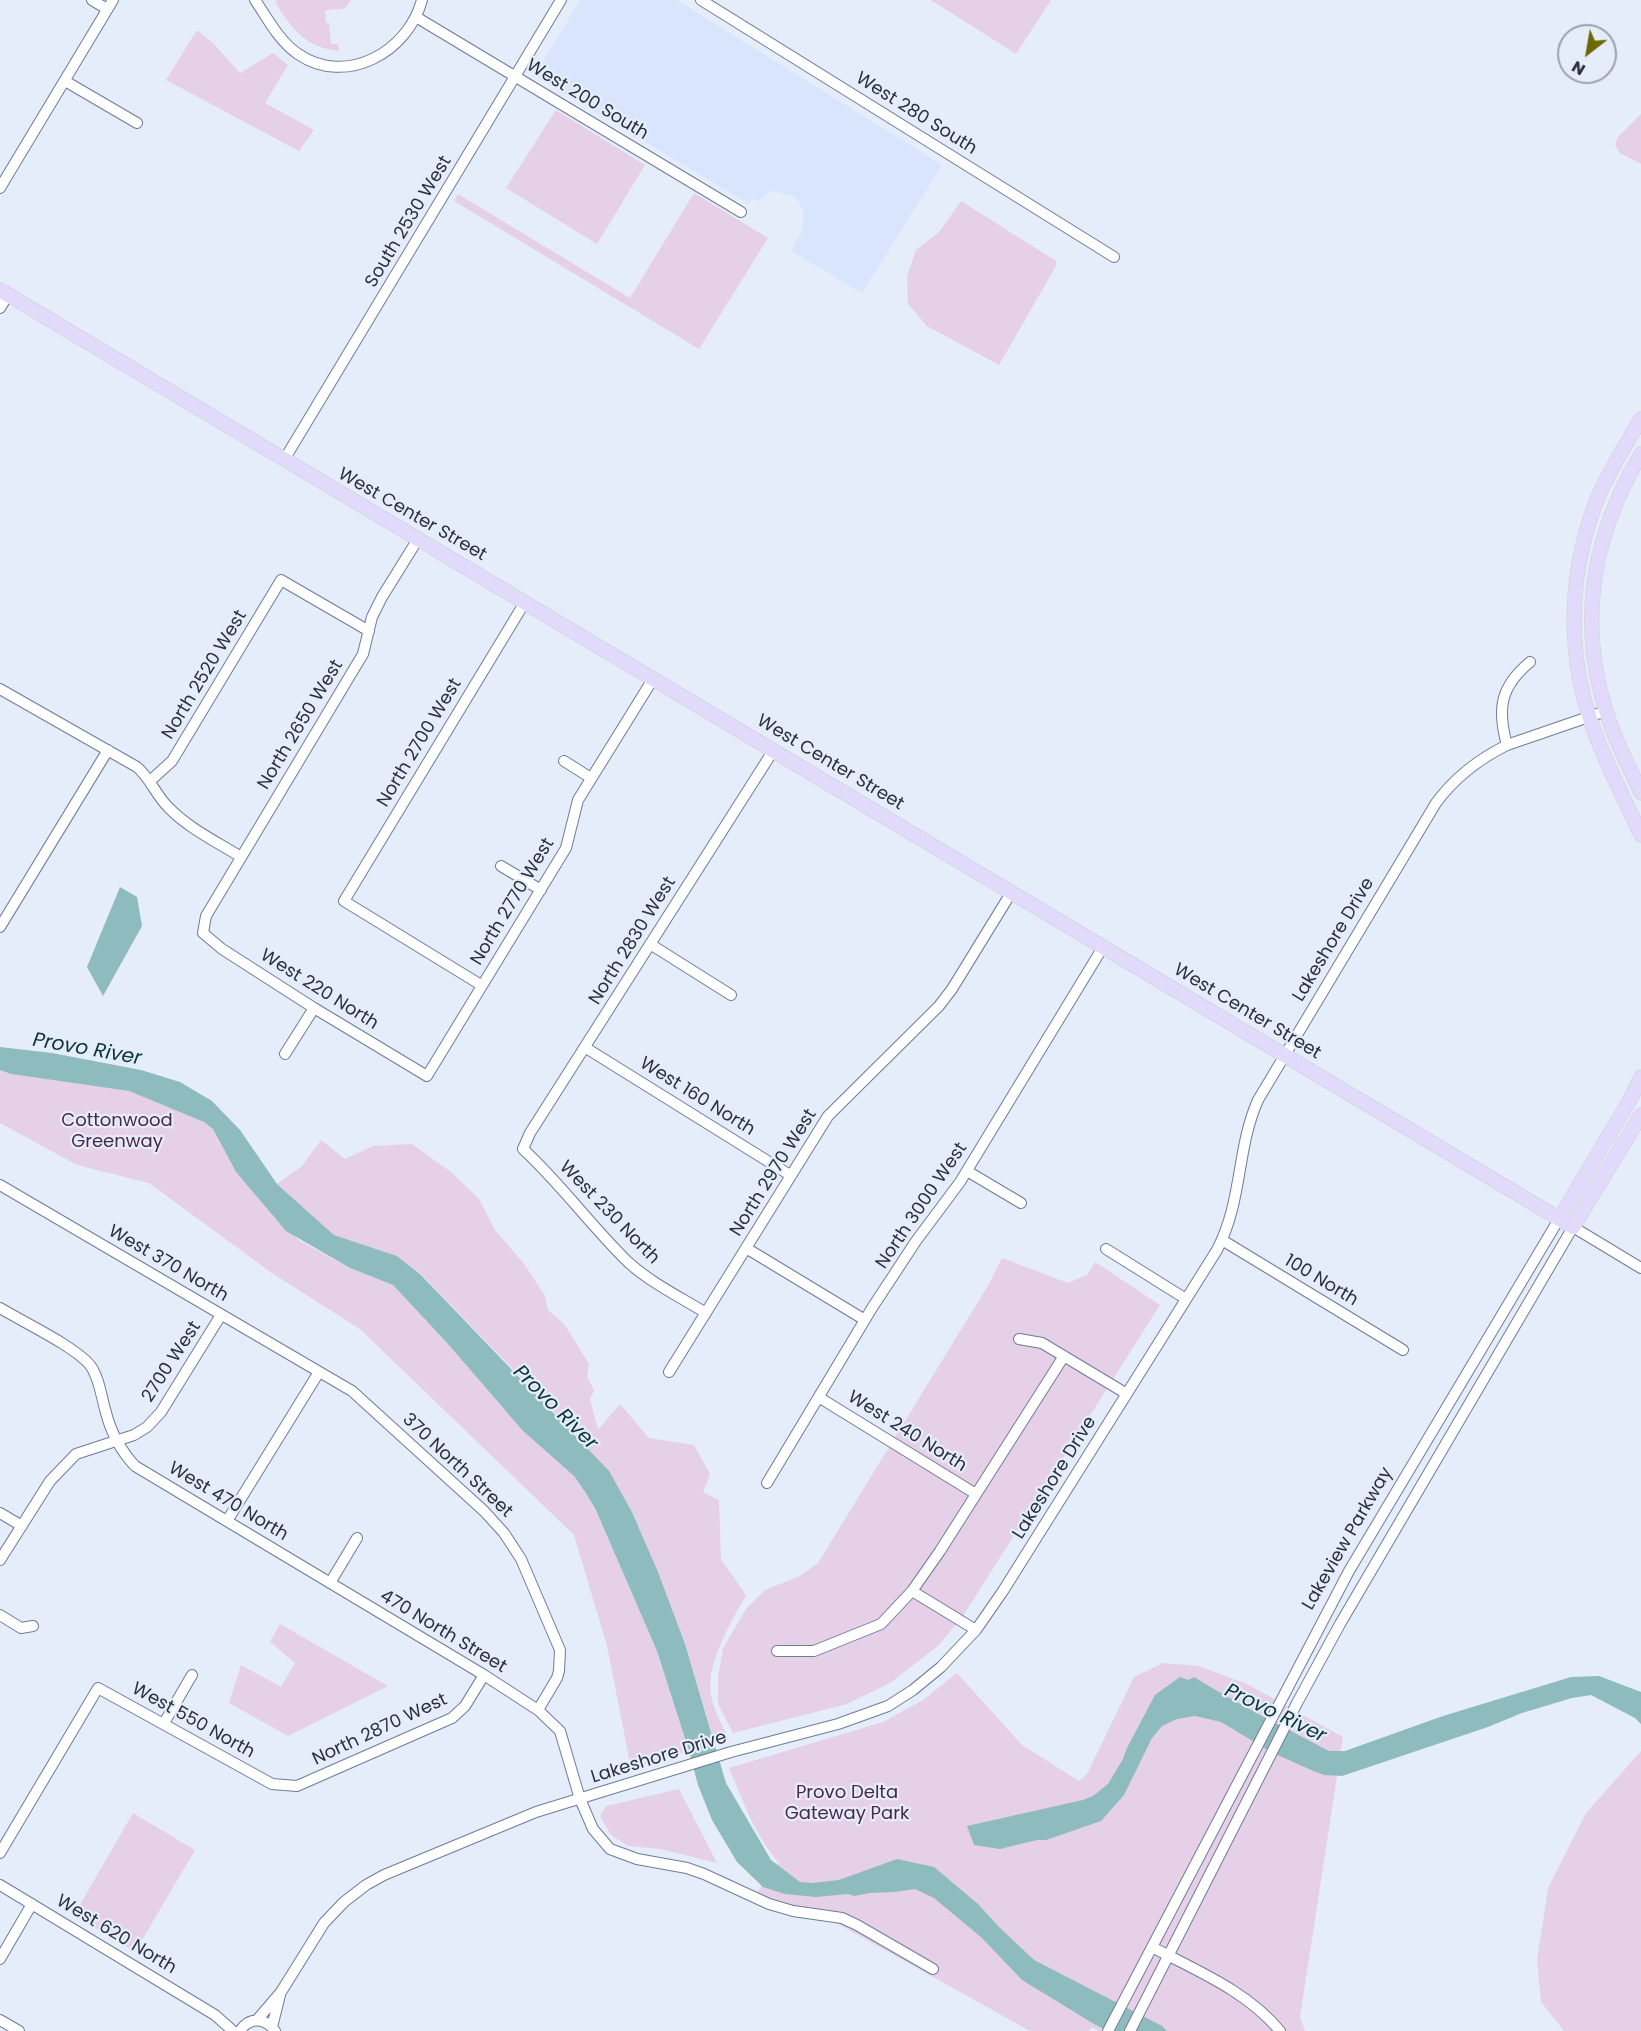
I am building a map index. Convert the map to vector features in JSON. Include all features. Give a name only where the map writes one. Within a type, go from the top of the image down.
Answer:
[{"type":"main road","name":"West Center Street","points":[[4,292],[1573,1227]]},
{"type":"main road","points":[[1641,419],[1599,496],[1587,529],[1579,563],[1575,598],[1575,641],[1581,684],[1590,717],[1598,742],[1641,835]]},
{"type":"main road","points":[[1641,453],[1609,516],[1600,549],[1591,617],[1593,651],[1606,711],[1614,735],[1641,793]]},
{"type":"main road","name":"Lakeview Parkway","points":[[1559,1219],[1630,1100],[1641,1077]]},
{"type":"main road","name":"Lakeview Parkway","points":[[1573,1227],[1641,1115]]},
{"type":"street","points":[[0,188],[110,4],[92,0]]},
{"type":"street","points":[[255,0],[288,46],[307,59],[322,65],[337,67],[360,64],[382,54],[401,38],[416,17],[422,0]]},
{"type":"street","name":"South 2530 West","points":[[284,460],[561,0]]},
{"type":"street","name":"West 280 South","points":[[701,0],[1114,257]]},
{"type":"street","name":"West 200 South","points":[[416,17],[741,212]]},
{"type":"street","points":[[65,81],[137,123]]},
{"type":"street","points":[[0,308],[4,292]]},
{"type":"street","name":"North 2650 West","points":[[204,925],[206,916],[363,654],[372,617],[418,539]]},
{"type":"street","name":"North 2520 West","points":[[150,781],[172,761],[281,580],[369,631]]},
{"type":"street","name":"North 2700 West","points":[[482,985],[344,901],[525,602]]},
{"type":"street","points":[[1507,745],[1502,723],[1501,703],[1513,679],[1530,662]]},
{"type":"street","name":"North 2770 West","points":[[427,1076],[567,848],[578,800],[653,679]]},
{"type":"street","points":[[0,689],[136,766],[150,781],[168,807],[190,825],[241,857]]},
{"type":"street","name":"Lakeshore Drive","points":[[257,2020],[281,1992],[324,1923],[344,1902],[384,1875],[515,1819],[730,1752],[838,1724],[888,1706],[913,1690],[941,1666],[976,1630],[1003,1590],[1222,1240],[1233,1212],[1249,1123],[1263,1089],[1436,803],[1470,767],[1507,745],[1606,711]]},
{"type":"street","points":[[0,927],[108,750]]},
{"type":"street","name":"North 2830 West","points":[[523,1149],[530,1133],[773,751]]},
{"type":"street","points":[[564,761],[591,778]]},
{"type":"street","points":[[501,867],[541,890]]},
{"type":"street","name":"North 2970 West","points":[[669,1372],[828,1116],[939,1006],[952,989],[1011,892]]},
{"type":"street","name":"West 220 North","points":[[204,925],[203,933],[222,949],[427,1076]]},
{"type":"street","points":[[650,944],[731,995]]},
{"type":"street","name":"North 3000 West","points":[[767,1483],[865,1320],[916,1241],[967,1171],[1103,947]]},
{"type":"street","points":[[285,1054],[314,1008]]},
{"type":"street","name":"West 160 North","points":[[586,1048],[790,1175]]},
{"type":"street","name":"West 230 North","points":[[523,1149],[628,1262],[648,1278],[706,1313]]},
{"type":"street","points":[[967,1171],[1021,1203]]},
{"type":"street","name":"West 370 North","points":[[0,1185],[319,1372]]},
{"type":"street","name":"Lakeview Parkway","points":[[1108,2031],[1361,1549],[1559,1219]]},
{"type":"street","name":"Lakeview Parkway","points":[[1130,2031],[1297,1703],[1367,1576],[1573,1227]]},
{"type":"street","name":"West Center Street","points":[[1573,1227],[1641,1268]]},
{"type":"street","name":"100 North","points":[[1222,1240],[1403,1350]]},
{"type":"street","points":[[746,1248],[865,1320]]},
{"type":"street","points":[[1106,1250],[1186,1299]]},
{"type":"street","name":"West 470 North","points":[[0,1308],[70,1349],[90,1366],[99,1387],[110,1428],[126,1456],[135,1466],[330,1583]]},
{"type":"street","name":"2700 West","points":[[0,1560],[50,1481],[76,1454],[118,1441],[147,1427],[161,1412],[221,1315]]},
{"type":"street","points":[[1019,1339],[1042,1343],[1127,1394]]},
{"type":"street","points":[[777,1651],[814,1651],[881,1623],[912,1591],[1064,1356]]},
{"type":"street","points":[[226,1521],[319,1372]]},
{"type":"street","name":"370 North Street","points":[[319,1372],[352,1391],[484,1510],[504,1533],[521,1559],[560,1650],[560,1669],[557,1678],[538,1710]]},
{"type":"street","name":"West 240 North","points":[[820,1398],[976,1494]]},
{"type":"street","points":[[0,1513],[22,1526]]},
{"type":"street","points":[[330,1583],[357,1538]]},
{"type":"street","name":"470 North Street","points":[[330,1583],[538,1710]]},
{"type":"street","points":[[912,1591],[976,1630]]},
{"type":"street","points":[[0,1615],[21,1628],[33,1626]]},
{"type":"street","points":[[164,1724],[192,1675]]},
{"type":"street","name":"North 2870 West","points":[[272,1784],[297,1786],[452,1718],[465,1706],[484,1675]]},
{"type":"street","name":"West 550 North","points":[[0,1853],[98,1688],[272,1784]]},
{"type":"street","points":[[538,1710],[560,1731],[580,1799],[593,1829],[610,1849],[637,1859],[687,1868],[769,1904],[793,1911],[842,1918],[933,1969]]},
{"type":"street","name":"West 620 North","points":[[0,1885],[215,2015],[242,2028]]},
{"type":"street","points":[[0,1959],[32,1904]]},
{"type":"street","points":[[1152,1947],[1240,1994],[1257,2007],[1280,2031]]},
{"type":"street","name":"Lakeshore Drive","points":[[273,2029],[281,1992]]},
{"type":"street","name":"West 620 North","points":[[215,2015],[233,2031]]},
{"type":"street","points":[[0,2020],[19,2031]]},
{"type":"street","points":[[242,2028],[257,2020],[268,2023],[273,2029]]},
{"type":"shaded area","points":[[580,0],[677,0],[942,165],[862,293],[791,251],[803,229],[803,210],[797,199],[771,191],[758,202],[753,198],[749,204],[537,77],[535,72],[537,65],[541,65]]},
{"type":"shaded area","points":[[120,887],[137,897],[142,926],[103,996],[87,967]]},
{"type":"shaded area","points":[[0,1047],[52,1053],[141,1070],[180,1082],[212,1101],[240,1130],[277,1184],[334,1235],[397,1256],[420,1274],[609,1471],[632,1512],[685,1644],[726,1783],[771,1860],[800,1882],[812,1883],[839,1880],[897,1859],[934,1867],[978,1904],[1034,1960],[1162,2026],[1167,2031],[1108,2031],[1094,2024],[1022,1980],[982,1938],[934,1898],[915,1889],[854,1896],[848,1894],[816,1897],[785,1894],[763,1887],[737,1862],[712,1820],[698,1785],[657,1651],[595,1508],[574,1476],[523,1431],[448,1344],[393,1285],[350,1268],[286,1231],[236,1172],[213,1129],[204,1122],[129,1091],[11,1074],[0,1070]]},
{"type":"shaded area","points":[[1599,1676],[1641,1692],[1641,1724],[1635,1718],[1591,1695],[1572,1698],[1522,1713],[1488,1727],[1342,1776],[1324,1775],[1311,1770],[1271,1752],[1221,1722],[1195,1716],[1177,1719],[1162,1726],[1152,1738],[1124,1795],[1101,1821],[1046,1840],[1000,1849],[974,1845],[967,1826],[1093,1796],[1108,1784],[1155,1695],[1180,1677],[1188,1680],[1194,1677],[1329,1751],[1345,1751],[1443,1716],[1571,1677]]},
{"type":"green space","points":[[278,0],[351,0],[345,9],[325,10],[331,44],[338,44],[339,51],[317,46],[308,41],[281,11],[275,2]]},
{"type":"green space","points":[[931,0],[1051,0],[1016,54]]},
{"type":"green space","points":[[197,30],[214,44],[240,73],[273,53],[288,65],[265,103],[314,130],[299,151],[166,80]]},
{"type":"green space","points":[[556,110],[645,165],[597,244],[506,188]]},
{"type":"green space","points":[[1641,114],[1641,164],[1620,153],[1615,145],[1618,137]]},
{"type":"green space","points":[[694,193],[768,238],[699,349],[454,201],[458,194],[630,298]]},
{"type":"green space","points":[[961,201],[1056,261],[1056,266],[999,365],[927,326],[908,304],[907,276],[916,250],[939,232]]},
{"type":"green space","name":"Cottonwood Greenway","points":[[0,1070],[11,1074],[129,1091],[204,1122],[213,1129],[236,1172],[274,1218],[300,1241],[350,1268],[393,1285],[448,1344],[523,1431],[574,1476],[595,1508],[657,1651],[689,1751],[631,1768],[607,1646],[574,1535],[361,1330],[269,1271],[149,1183],[77,1165],[0,1123]]},
{"type":"green space","points":[[321,1140],[345,1159],[373,1146],[412,1144],[451,1172],[479,1199],[495,1230],[525,1265],[545,1296],[548,1310],[565,1325],[589,1364],[587,1376],[594,1391],[590,1399],[598,1430],[620,1404],[649,1438],[694,1445],[710,1474],[703,1492],[719,1500],[721,1559],[746,1595],[726,1632],[711,1674],[712,1700],[729,1740],[715,1744],[685,1644],[632,1512],[621,1493],[583,1442],[420,1273],[397,1256],[334,1235],[277,1184],[302,1166]]},
{"type":"green space","points":[[1002,1258],[1068,1283],[1087,1275],[1095,1262],[1160,1305],[963,1616],[938,1646],[890,1683],[847,1704],[733,1733],[718,1704],[718,1677],[723,1648],[746,1609],[765,1590],[800,1576],[818,1563],[989,1284]]},
{"type":"green space","points":[[280,1624],[388,1686],[288,1736],[229,1703],[241,1665],[281,1687],[295,1663],[270,1642]]},
{"type":"green space","name":"Provo Delta Gateway Park","points":[[1163,1663],[1198,1666],[1247,1684],[1343,1737],[1300,2017],[1305,2031],[1099,2031],[1092,2027],[1089,2031],[1030,2031],[815,1911],[795,1908],[756,1895],[775,1863],[780,1864],[763,1842],[729,1768],[883,1722],[923,1700],[957,1673],[1022,1745],[1079,1781],[1087,1774],[1134,1677]]},
{"type":"green space","points":[[1641,1751],[1641,2031],[1564,2031],[1541,2002],[1537,1960],[1548,1888],[1586,1813]]},
{"type":"green space","points":[[679,1789],[717,1863],[660,1849],[628,1846],[611,1835],[600,1816],[606,1806]]},
{"type":"green space","points":[[133,1813],[195,1850],[135,1952],[74,1915]]},
{"type":"water label","name":"Provo River","points":[[87,1050]]},
{"type":"water label","name":"Provo River","points":[[555,1408]]},
{"type":"water label","name":"Provo River","points":[[1275,1714]]}]
